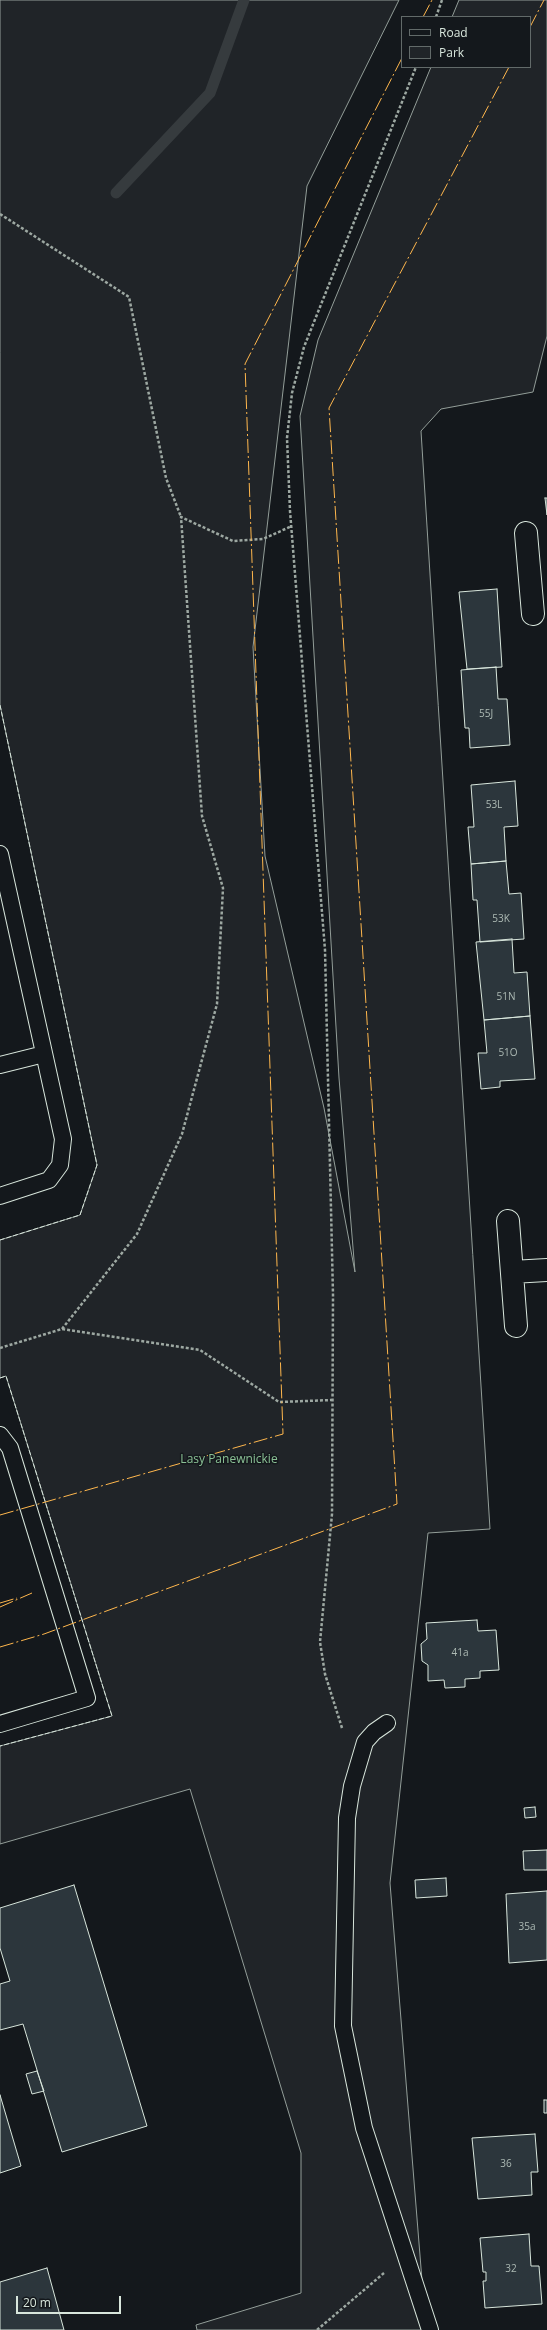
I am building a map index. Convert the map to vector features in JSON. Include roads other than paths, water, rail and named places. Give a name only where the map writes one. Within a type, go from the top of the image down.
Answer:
[{"type":"street","points":[[526,532],[539,581],[533,614]]},
{"type":"street","points":[[508,1221],[516,1326]]},
{"type":"street","points":[[512,1272],[547,1270]]},
{"type":"lane","points":[[0,854],[63,1139],[60,1166],[49,1180],[0,1196]]},
{"type":"lane","points":[[0,1065],[44,1054]]},
{"type":"lane","points":[[0,1435],[10,1448],[87,1698],[0,1724]]},
{"type":"lane","points":[[387,1723],[374,1732],[365,1742],[352,1786],[347,1818],[343,2026],[364,2128],[430,2330]]},
{"type":"waterway","points":[[116,193],[210,93],[244,0]]},
{"type":"park label","name":"Lasy Panewnickie","points":[[229,1460]]}]
